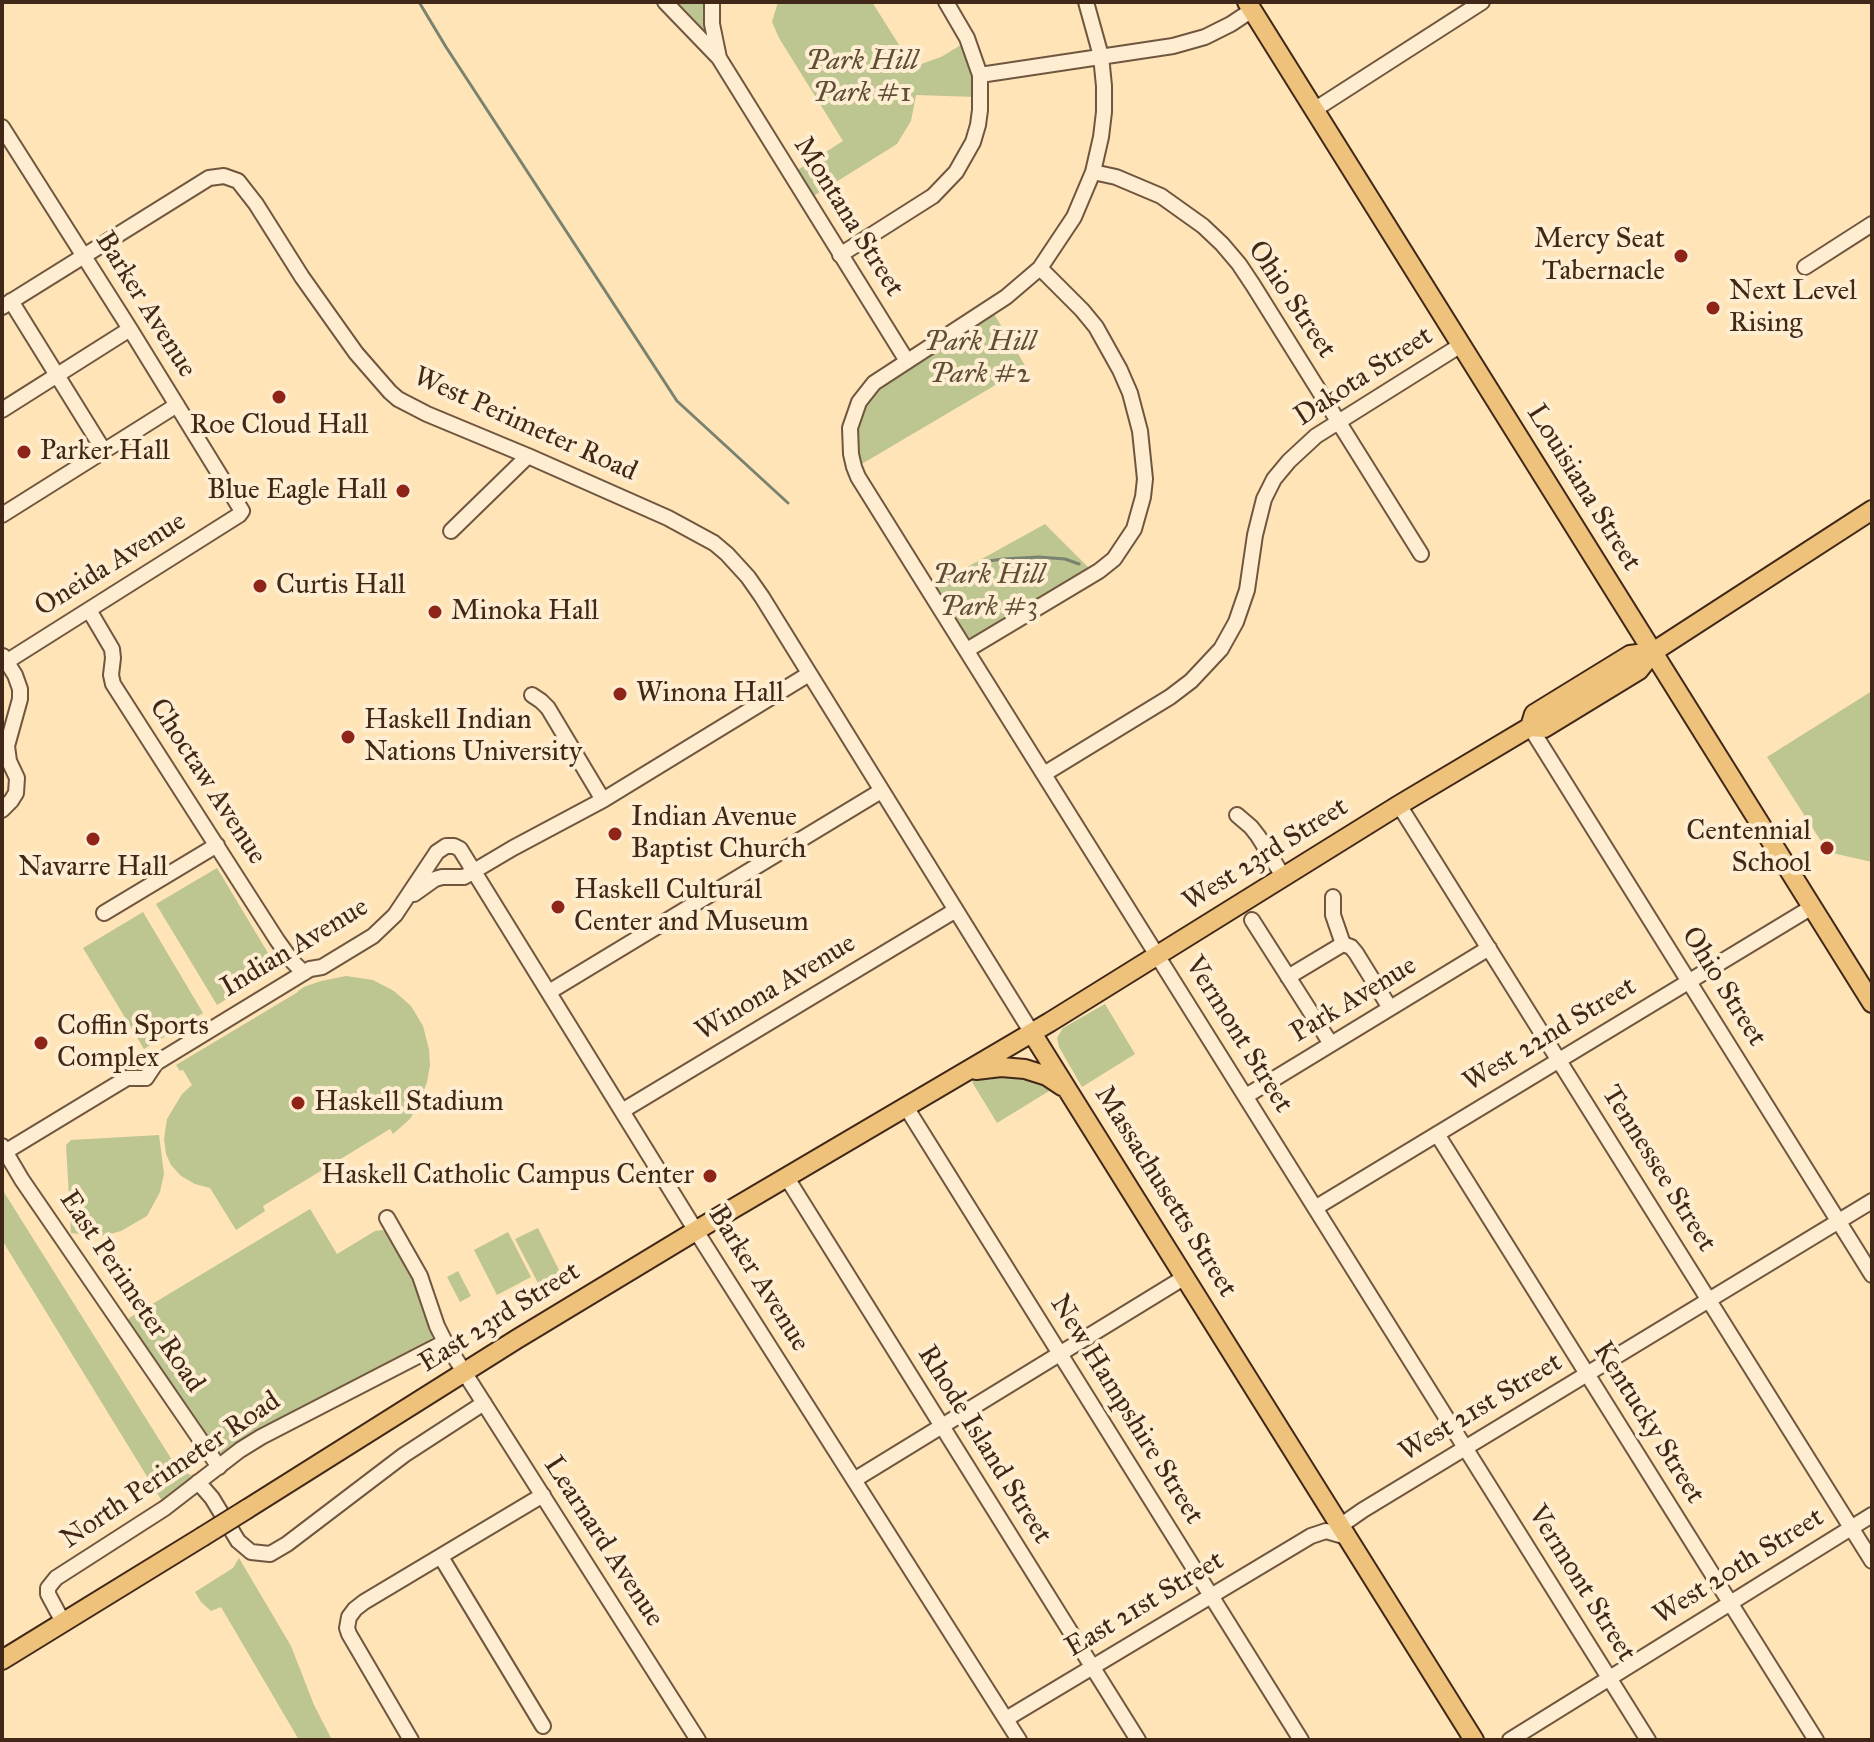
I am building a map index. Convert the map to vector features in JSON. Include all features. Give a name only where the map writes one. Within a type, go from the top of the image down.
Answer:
[{"type":"main road","name":"Louisiana Street","points":[[1250,6],[1872,1003]]},
{"type":"main road","name":"West 23rd Street","points":[[1032,1033],[1530,727],[1534,714],[1630,655],[1653,652],[1872,510]]},
{"type":"main road","name":"East 23rd Street","points":[[2,1660],[696,1231],[1032,1033]]},
{"type":"main road","name":"Massachusetts Street","points":[[1032,1033],[1474,1740]]},
{"type":"main road","points":[[962,1074],[991,1068],[1025,1069],[1047,1076],[1067,1089]]},
{"type":"street","name":"Montana Street","points":[[665,2],[719,58],[907,361]]},
{"type":"street","points":[[840,255],[924,203],[943,187],[956,172],[973,142],[978,125],[980,75],[967,38],[946,2]]},
{"type":"street","name":"Vermont Street","points":[[1086,2],[1101,56],[1104,112],[1093,172],[1074,217],[1040,268],[994,306],[874,383],[859,402],[850,428],[851,454],[858,477],[1648,1740]]},
{"type":"street","points":[[1314,110],[1482,2]]},
{"type":"street","points":[[980,75],[1188,43],[1219,30],[1250,6]]},
{"type":"street","name":"Montana Street","points":[[712,7],[719,58]]},
{"type":"street","name":"Barker Avenue","points":[[2,127],[242,511]]},
{"type":"street","name":"Ohio Street","points":[[1093,172],[1116,177],[1161,196],[1192,217],[1222,244],[1253,285],[1421,554]]},
{"type":"street","name":"West Perimeter Road","points":[[83,256],[209,178],[233,178],[242,184],[356,353],[390,392],[427,414],[668,518],[714,543],[748,577],[809,674]]},
{"type":"street","points":[[1805,267],[1872,224]]},
{"type":"street","points":[[83,256],[6,304],[57,375],[104,451]]},
{"type":"street","points":[[967,650],[1114,559],[1134,529],[1143,497],[1145,479],[1140,431],[1120,370],[1096,327],[1040,268]]},
{"type":"street","points":[[2,410],[130,329]]},
{"type":"street","name":"Dakota Street","points":[[1044,774],[1170,697],[1208,666],[1230,636],[1243,605],[1259,515],[1269,488],[1302,447],[1461,345]]},
{"type":"street","points":[[2,515],[177,405]]},
{"type":"street","points":[[451,531],[528,456]]},
{"type":"street","name":"Oneida Avenue","points":[[4,658],[89,610],[242,511]]},
{"type":"street","name":"Choctaw Avenue","points":[[89,610],[112,649],[113,684],[277,940],[304,973]]},
{"type":"street","points":[[2,810],[16,793],[17,778],[9,761],[7,746],[20,699],[19,684],[4,658]]},
{"type":"street","name":"Massachusetts Street","points":[[809,674],[1032,1033]]},
{"type":"street","name":"Indian Avenue","points":[[403,903],[435,879],[464,877],[603,800],[809,674]]},
{"type":"street","points":[[532,695],[548,708],[603,800]]},
{"type":"street","name":"Ohio Street","points":[[1530,727],[1872,1275]]},
{"type":"street","points":[[549,992],[881,791]]},
{"type":"street","name":"Tennessee Street","points":[[1399,805],[1872,1561]]},
{"type":"street","points":[[1237,815],[1258,836],[1283,876]]},
{"type":"street","points":[[104,913],[217,845]]},
{"type":"street","name":"Indian Avenue","points":[[4,1149],[127,1078],[146,1078],[156,1063],[310,969],[322,967],[376,934],[389,922],[437,852],[446,846],[454,846]]},
{"type":"street","name":"Barker Avenue","points":[[454,846],[460,849],[474,871],[696,1231],[1019,1740]]},
{"type":"street","points":[[1333,897],[1333,915],[1343,944]]},
{"type":"street","name":"West 22nd Street","points":[[1315,1208],[1812,907]]},
{"type":"street","name":"Winona Avenue","points":[[622,1111],[956,910]]},
{"type":"street","points":[[1252,920],[1331,1044]]},
{"type":"street","points":[[1288,977],[1343,944]]},
{"type":"street","points":[[1343,944],[1356,953],[1390,1008]]},
{"type":"street","name":"Park Avenue","points":[[1246,1096],[1489,948]]},
{"type":"street","name":"New Hampshire Street","points":[[906,1107],[1301,1740]]},
{"type":"street","name":"Kentucky Street","points":[[1437,1134],[1816,1740]]},
{"type":"street","name":"East Perimeter Road","points":[[4,1149],[219,1467]]},
{"type":"street","name":"Rhode Island Street","points":[[787,1178],[1138,1740]]},
{"type":"street","name":"West 21st Street","points":[[1337,1521],[1363,1510],[1872,1201]]},
{"type":"street","name":"Learnard Avenue","points":[[387,1218],[420,1276],[445,1342],[698,1740]]},
{"type":"street","points":[[854,1480],[1185,1277]]},
{"type":"street","name":"North Perimeter Road","points":[[63,1622],[48,1594],[51,1583],[165,1508],[240,1450],[278,1426],[445,1342]]},
{"type":"street","points":[[198,1482],[243,1546],[251,1552],[270,1554],[404,1455],[484,1403]]},
{"type":"street","points":[[411,1740],[349,1634],[348,1620],[358,1606],[543,1495]]},
{"type":"street","points":[[1311,1536],[1326,1531],[1347,1512],[1363,1510]]},
{"type":"street","name":"West 20th Street","points":[[1510,1740],[1872,1515]]},
{"type":"street","name":"East 21st Street","points":[[1006,1719],[1311,1536],[1318,1528],[1337,1521]]},
{"type":"street","points":[[441,1557],[543,1726]]},
{"type":"green space","points":[[672,2],[707,2],[707,33],[704,35]]},
{"type":"green space","name":"Park Hill Park #1","points":[[778,2],[872,2],[913,67],[941,57],[964,43],[973,71],[976,97],[916,95],[911,121],[897,144],[812,197],[796,171],[843,141],[779,38],[772,22]]},
{"type":"green space","name":"Park Hill Park #2","points":[[994,314],[1026,367],[860,465],[856,440],[868,398],[887,380]]},
{"type":"green space","name":"Park Hill Park #3","points":[[1045,524],[1091,570],[973,639],[966,636],[933,586]]},
{"type":"green space","points":[[1872,691],[1872,862],[1828,852],[1767,757]]},
{"type":"green space","points":[[217,868],[277,968],[217,1005],[156,904]]},
{"type":"green space","points":[[143,912],[203,1013],[144,1049],[83,948]]},
{"type":"green space","name":"Haskell Stadium","points":[[346,976],[373,980],[394,991],[411,1006],[423,1026],[430,1065],[419,1103],[410,1119],[393,1134],[390,1129],[263,1206],[265,1211],[236,1230],[210,1188],[181,1176],[166,1154],[164,1139],[167,1119],[182,1094],[192,1085],[176,1065],[304,987]]},
{"type":"green space","points":[[1105,1004],[1135,1054],[1082,1087],[1057,1038],[1063,1028]]},
{"type":"green space","points":[[1012,1071],[1054,1088],[997,1123],[972,1082],[981,1077]]},
{"type":"green space","points":[[159,1135],[164,1174],[160,1192],[147,1216],[107,1235],[71,1233],[66,1145],[71,1140]]},
{"type":"green space","points":[[2,1189],[177,1468],[194,1477],[162,1501],[2,1240]]},
{"type":"green space","points":[[310,1209],[337,1254],[375,1231],[389,1233],[415,1279],[429,1318],[433,1334],[431,1341],[273,1422],[225,1453],[217,1452],[128,1322],[129,1318]]},
{"type":"green space","points":[[538,1228],[561,1274],[539,1285],[515,1239]]},
{"type":"green space","points":[[508,1232],[531,1277],[497,1295],[474,1250]]},
{"type":"green space","points":[[458,1271],[471,1296],[460,1302],[447,1277]]},
{"type":"green space","points":[[239,1558],[291,1646],[314,1705],[332,1740],[299,1740],[221,1607],[211,1611],[195,1592],[233,1568]]},
{"type":"waterway","points":[[419,2],[677,401],[788,503]]},
{"type":"waterway","points":[[948,580],[971,572],[989,561],[1003,559],[1039,557],[1065,559],[1079,564]]},
{"type":"place","name":"Mercy Seat Tabernacle","points":[[1681,256]]},
{"type":"place","name":"Next Level Rising","points":[[1713,308]]},
{"type":"place","name":"Roe Cloud Hall","points":[[279,397]]},
{"type":"place","name":"Parker Hall","points":[[24,452]]},
{"type":"place","name":"Blue Eagle Hall","points":[[403,491]]},
{"type":"place","name":"Curtis Hall","points":[[260,586]]},
{"type":"place","name":"Minoka Hall","points":[[435,612]]},
{"type":"place","name":"Winona Hall","points":[[620,694]]},
{"type":"place","name":"Haskell Indian Nations University","points":[[348,737]]},
{"type":"place","name":"Indian Avenue Baptist Church","points":[[615,834]]},
{"type":"place","name":"Navarre Hall","points":[[93,839]]},
{"type":"place","name":"Centennial School","points":[[1827,848]]},
{"type":"place","name":"Haskell Cultural Center and Museum","points":[[558,907]]},
{"type":"place","name":"Coffin Sports Complex","points":[[41,1043]]},
{"type":"place","name":"Haskell Stadium","points":[[298,1103]]},
{"type":"place","name":"Haskell Catholic Campus Center","points":[[710,1176]]}]
